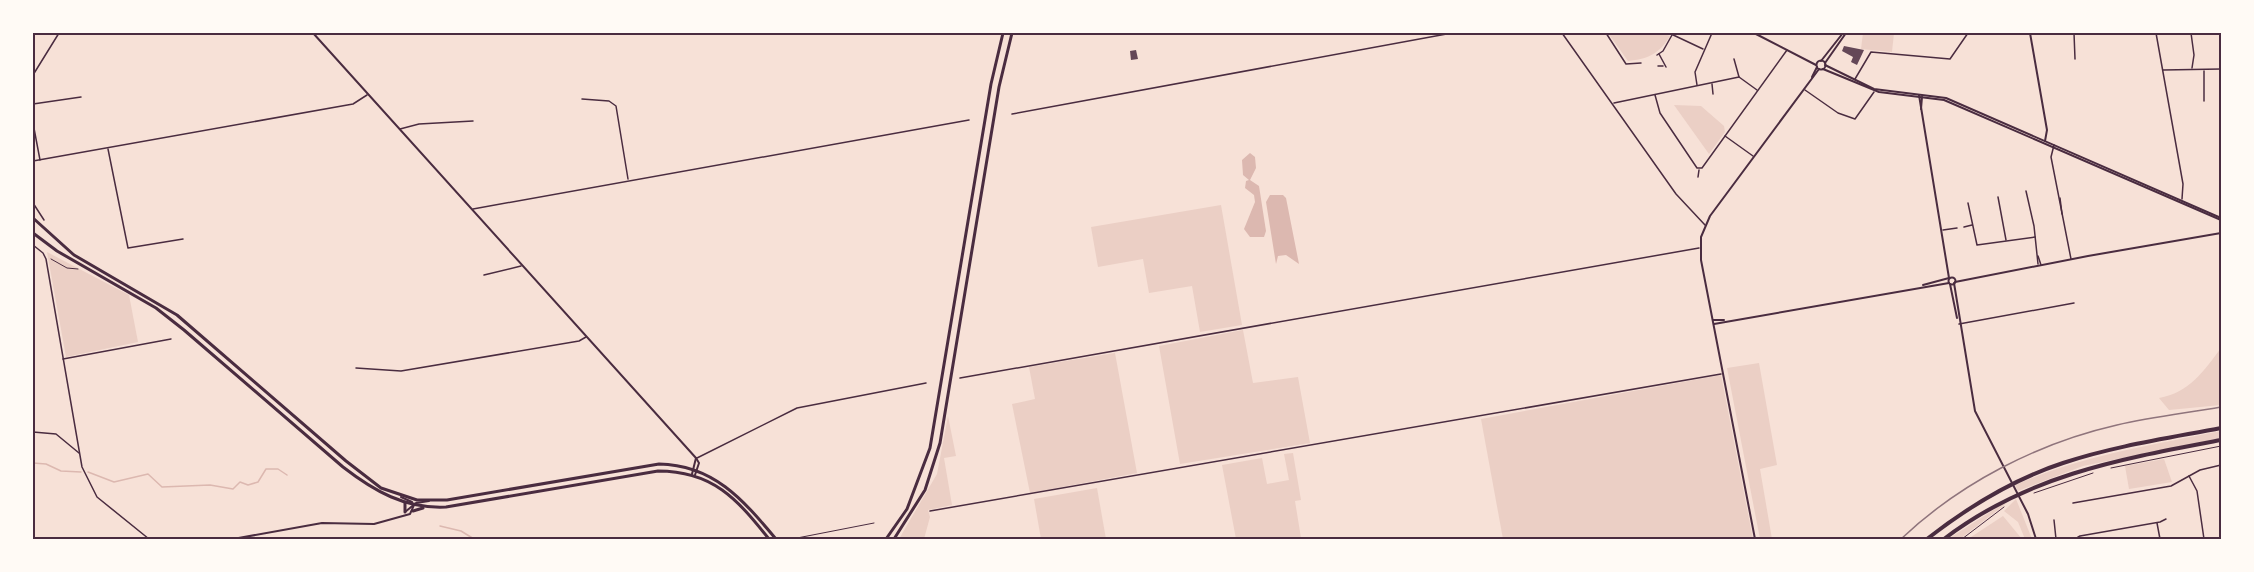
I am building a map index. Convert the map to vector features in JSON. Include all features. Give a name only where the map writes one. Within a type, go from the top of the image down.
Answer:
[{"type":"highway","points":[[1927,539],[1971,508],[2021,480],[2063,463],[2221,428]]},
{"type":"highway","points":[[1944,539],[1994,505],[2050,479],[2111,462],[2221,440]]},
{"type":"main road","points":[[313,33],[696,458],[694,475]]},
{"type":"main road","points":[[886,539],[907,509],[930,448],[991,84],[1003,33]]},
{"type":"main road","points":[[894,539],[925,490],[940,443],[999,87],[1012,33]]},
{"type":"main road","points":[[1754,33],[1874,91],[1921,95]]},
{"type":"main road","points":[[1819,65],[1825,64],[1844,33]]},
{"type":"main road","points":[[1755,539],[1700,248],[1705,225],[1844,33]]},
{"type":"main road","points":[[2030,33],[2047,130],[2044,142]]},
{"type":"main road","points":[[1819,65],[1825,64],[1854,81],[1877,90],[1944,100],[2221,219]]},
{"type":"main road","points":[[1921,95],[1921,109],[1973,405],[2023,505],[2036,539]]},
{"type":"main road","points":[[33,218],[74,255],[177,315],[362,474],[414,505]]},
{"type":"main road","points":[[33,233],[57,251],[156,308],[361,481],[386,496],[428,507]]},
{"type":"main road","points":[[1714,322],[2221,234]]},
{"type":"main road","points":[[274,407],[278,402]]},
{"type":"main road","points":[[400,516],[414,505],[430,501],[659,464],[695,469],[734,491],[776,539]]},
{"type":"main road","points":[[233,539],[322,523],[374,524],[428,507],[464,504],[658,471],[694,475],[716,485],[735,500],[769,539]]},
{"type":"main road","points":[[401,497],[430,501]]},
{"type":"main road","points":[[403,502],[407,507],[405,512]]},
{"type":"main road","points":[[413,511],[414,505]]},
{"type":"street","points":[[33,75],[59,33]]},
{"type":"street","points":[[1012,114],[1452,33]]},
{"type":"street","points":[[1562,33],[1682,202],[1705,225]]},
{"type":"street","points":[[1606,33],[1626,64],[1641,63]]},
{"type":"street","points":[[1669,33],[1704,50]]},
{"type":"street","points":[[1697,86],[1695,72],[1712,33]]},
{"type":"street","points":[[1854,81],[1871,52],[1950,59],[1968,33]]},
{"type":"street","points":[[2074,33],[2075,59]]},
{"type":"street","points":[[2156,33],[2183,184],[2181,202]]},
{"type":"street","points":[[2191,33],[2194,55],[2192,69]]},
{"type":"street","points":[[1658,66],[1665,66],[1657,54],[1672,35]]},
{"type":"street","points":[[1698,177],[1699,169],[1787,49]]},
{"type":"street","points":[[1734,59],[1739,78]]},
{"type":"street","points":[[2163,70],[2221,69]]},
{"type":"street","points":[[2204,70],[2204,101]]},
{"type":"street","points":[[1612,104],[1739,78],[1758,90]]},
{"type":"street","points":[[1712,83],[1713,94]]},
{"type":"street","points":[[1803,89],[1845,115],[1857,118],[1874,91]]},
{"type":"street","points":[[33,161],[353,104],[368,94]]},
{"type":"street","points":[[1655,95],[1660,113],[1699,169]]},
{"type":"street","points":[[33,104],[81,97]]},
{"type":"street","points":[[582,99],[609,101],[616,106],[628,180]]},
{"type":"street","points":[[472,209],[969,120]]},
{"type":"street","points":[[399,129],[419,124],[473,121]]},
{"type":"street","points":[[33,123],[40,160]]},
{"type":"street","points":[[1725,136],[1754,156]]},
{"type":"street","points":[[2055,147],[2052,158],[2070,260]]},
{"type":"street","points":[[108,148],[128,248],[183,239]]},
{"type":"street","points":[[2026,191],[2040,265]]},
{"type":"street","points":[[1998,197],[2006,241]]},
{"type":"street","points":[[33,203],[44,220]]},
{"type":"street","points":[[1968,203],[1974,241],[1979,246],[2035,237]]},
{"type":"street","points":[[1964,227],[1972,225]]},
{"type":"street","points":[[1943,230],[1957,228]]},
{"type":"street","points":[[33,245],[43,253],[46,260],[82,467],[97,497],[149,539]]},
{"type":"street","points":[[960,378],[1700,248]]},
{"type":"street","points":[[484,275],[522,266]]},
{"type":"street","points":[[1959,324],[2074,303]]},
{"type":"street","points":[[356,368],[401,371],[579,341],[586,337]]},
{"type":"street","points":[[63,359],[171,339]]},
{"type":"street","points":[[930,512],[1722,374]]},
{"type":"street","points":[[696,458],[797,408],[926,383]]},
{"type":"street","points":[[33,432],[56,434],[80,453]]},
{"type":"street","points":[[2073,502],[2171,486],[2201,469],[2221,465]]},
{"type":"street","points":[[2189,476],[2197,491],[2204,539]]},
{"type":"street","points":[[2075,539],[2080,536],[2157,523],[2166,519]]},
{"type":"street","points":[[2054,520],[2056,539]]},
{"type":"street","points":[[2157,523],[2160,539]]},
{"type":"lane","points":[[792,539],[874,524]]},
{"type":"path","points":[[46,260],[67,268],[82,270]]},
{"type":"path","points":[[2104,470],[2221,446]]},
{"type":"path","points":[[2026,494],[2098,471]]},
{"type":"path","points":[[1962,539],[2010,502]]},
{"type":"shaded area","points":[[1608,33],[1662,33],[1670,36],[1662,47],[1652,54],[1628,61]]},
{"type":"shaded area","points":[[1863,33],[1894,33],[1892,52],[1861,49]]},
{"type":"shaded area","points":[[1674,105],[1701,106],[1724,126],[1725,132],[1709,154]]},
{"type":"shaded area","points":[[1250,153],[1255,157],[1256,168],[1250,180],[1259,186],[1266,231],[1264,237],[1250,237],[1244,229],[1255,202],[1254,195],[1245,188],[1246,181],[1249,180],[1243,175],[1242,160]]},
{"type":"shaded area","points":[[1270,195],[1283,195],[1286,198],[1299,264],[1286,255],[1278,256],[1276,264],[1266,202]]},
{"type":"shaded area","points":[[1221,205],[1242,325],[1200,332],[1192,286],[1149,293],[1143,259],[1098,267],[1091,227]]},
{"type":"shaded area","points":[[47,252],[129,295],[138,342],[66,357]]},
{"type":"shaded area","points":[[1243,330],[1253,383],[1298,377],[1310,443],[1180,464],[1159,346]]},
{"type":"shaded area","points":[[2221,348],[2221,405],[2169,410],[2159,398],[2179,391],[2195,380]]},
{"type":"shaded area","points":[[1115,353],[1137,473],[1030,493],[1012,404],[1035,399],[1029,367]]},
{"type":"shaded area","points":[[1759,363],[1777,465],[1760,469],[1772,539],[1760,539],[1727,368]]},
{"type":"shaded area","points":[[1721,375],[1753,539],[1503,539],[1481,419]]},
{"type":"shaded area","points":[[948,416],[956,456],[944,458],[952,505],[928,510],[930,517],[924,539],[899,539],[937,474]]},
{"type":"shaded area","points":[[2221,431],[2221,438],[2083,466],[2018,491],[2015,485],[2091,459]]},
{"type":"shaded area","points":[[1293,453],[1301,500],[1295,501],[1301,538],[1236,539],[1222,465],[1262,458],[1267,484],[1289,480],[1284,454]]},
{"type":"shaded area","points":[[2164,459],[2172,482],[2129,489],[2125,466]]},
{"type":"shaded area","points":[[1097,488],[1106,539],[1041,539],[1034,499]]},
{"type":"shaded area","points":[[2016,499],[2032,539],[2025,539],[2018,522],[2004,511]]},
{"type":"shaded area","points":[[2007,503],[1960,539],[1948,539],[1998,507]]},
{"type":"shaded area","points":[[2003,516],[2022,539],[1968,539]]},
{"type":"building","points":[[1844,46],[1864,50],[1857,65],[1851,62],[1853,57],[1842,51]]},
{"type":"building","points":[[1136,50],[1138,59],[1131,60],[1130,51]]},
{"type":"waterway","points":[[33,463],[46,464],[61,471],[81,472]]},
{"type":"waterway","points":[[88,472],[114,482],[148,474],[162,487],[210,485],[233,489],[240,482],[248,485],[258,482],[266,469],[278,469],[287,475]]},
{"type":"waterway","points":[[440,526],[461,531],[474,539]]},
{"type":"railway","points":[[1901,539],[1924,519],[1974,483],[2029,454],[2117,425],[2221,407]]}]
